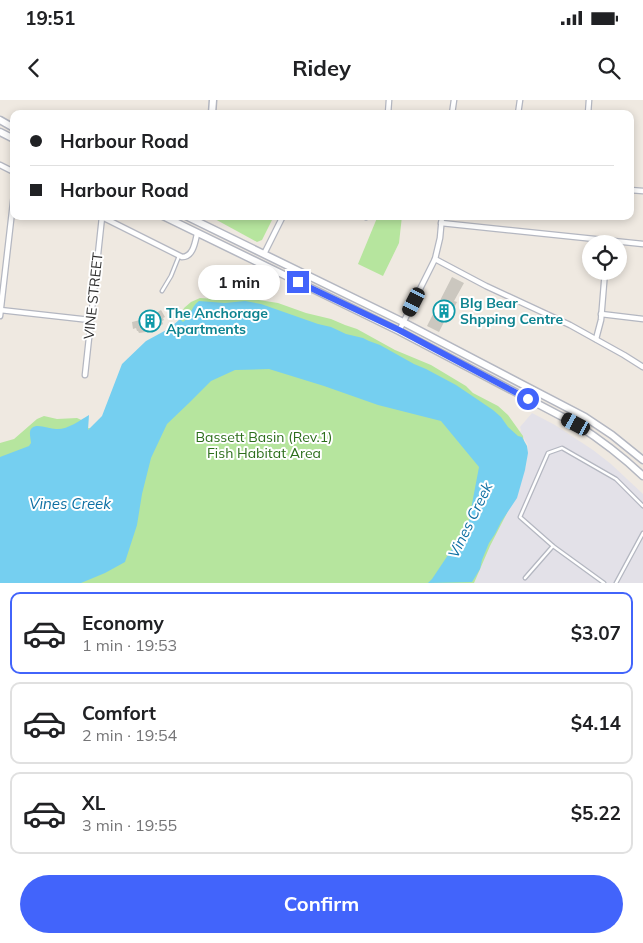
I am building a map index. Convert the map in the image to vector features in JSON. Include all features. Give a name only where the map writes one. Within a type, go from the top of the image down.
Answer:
[{"type":"main road","points":[[171,220],[399,330],[576,424],[629,462],[643,476]]},
{"type":"main road","points":[[197,234],[200,220]]},
{"type":"main road","points":[[202,220],[264,254],[403,322],[585,417],[612,435],[643,460]]},
{"type":"street","points":[[0,316],[11,220]]},
{"type":"street","name":"VINE STREET","points":[[84,375],[101,220]]},
{"type":"street","points":[[107,220],[185,258],[190,254],[197,234]]},
{"type":"street","points":[[264,254],[281,220]]},
{"type":"street","points":[[399,330],[435,259],[441,222],[582,239]]},
{"type":"street","points":[[627,243],[643,244]]},
{"type":"street","points":[[435,259],[486,286],[570,325],[643,367]]},
{"type":"street","points":[[596,339],[601,314],[604,280]]},
{"type":"street","points":[[0,310],[90,320]]},
{"type":"street","points":[[601,314],[643,319]]},
{"type":"lane","points":[[162,291],[171,276],[179,256]]},
{"type":"lane","points":[[604,583],[552,546],[520,517],[548,453],[562,448],[616,479],[643,506]]},
{"type":"lane","points":[[616,583],[643,533]]},
{"type":"lane","points":[[526,578],[552,546]]},
{"type":"shaded area","points":[[532,413],[555,425],[593,450],[643,494],[643,583],[471,583],[480,568],[482,557],[526,467],[528,445],[519,433],[520,427]]},
{"type":"green space","points":[[217,220],[272,220],[262,240],[257,242]]},
{"type":"green space","points":[[376,220],[402,220],[399,243],[383,276],[358,264]]},
{"type":"green space","name":"Bassett Basin (Rev.1) Fish Habitat Area","points":[[200,298],[230,300],[245,298],[278,303],[331,319],[357,329],[395,350],[431,365],[466,386],[473,393],[498,406],[508,415],[523,436],[525,450],[507,513],[474,583],[0,583],[0,443],[14,439],[37,419],[44,416],[57,419],[77,418],[88,423],[88,428],[111,431],[179,336],[181,315],[184,308]]},
{"type":"water","name":"Vines Creek","points":[[199,301],[225,303],[245,301],[261,304],[380,345],[456,385],[493,410],[508,427],[518,436],[522,437],[527,446],[528,453],[517,498],[489,543],[480,569],[472,582],[428,583],[468,525],[479,467],[441,421],[378,405],[269,369],[235,370],[211,381],[167,424],[151,458],[137,525],[125,562],[81,583],[0,583],[0,457],[29,446],[31,443],[30,431],[34,427],[60,429],[73,425],[89,415],[88,430],[102,416],[122,364],[146,341],[170,328],[180,319],[183,322],[186,320]]},
{"type":"building","name":"BIg Bear Shpping Centre","points":[[452,277],[464,283],[454,301],[457,302],[439,332],[427,326]]},
{"type":"building","name":"The Anchorage Apartments","points":[[161,310],[165,317],[162,321],[163,324],[145,330],[146,332],[139,333],[136,328],[133,329],[132,322],[144,319],[143,317],[150,314],[151,316]]},
{"type":"place","name":"BIg Bear Shpping Centre","points":[[444,311]]},
{"type":"place","name":"The Anchorage Apartments","points":[[150,321]]},
{"type":"route","points":[[298,282],[399,330],[528,399]]}]
